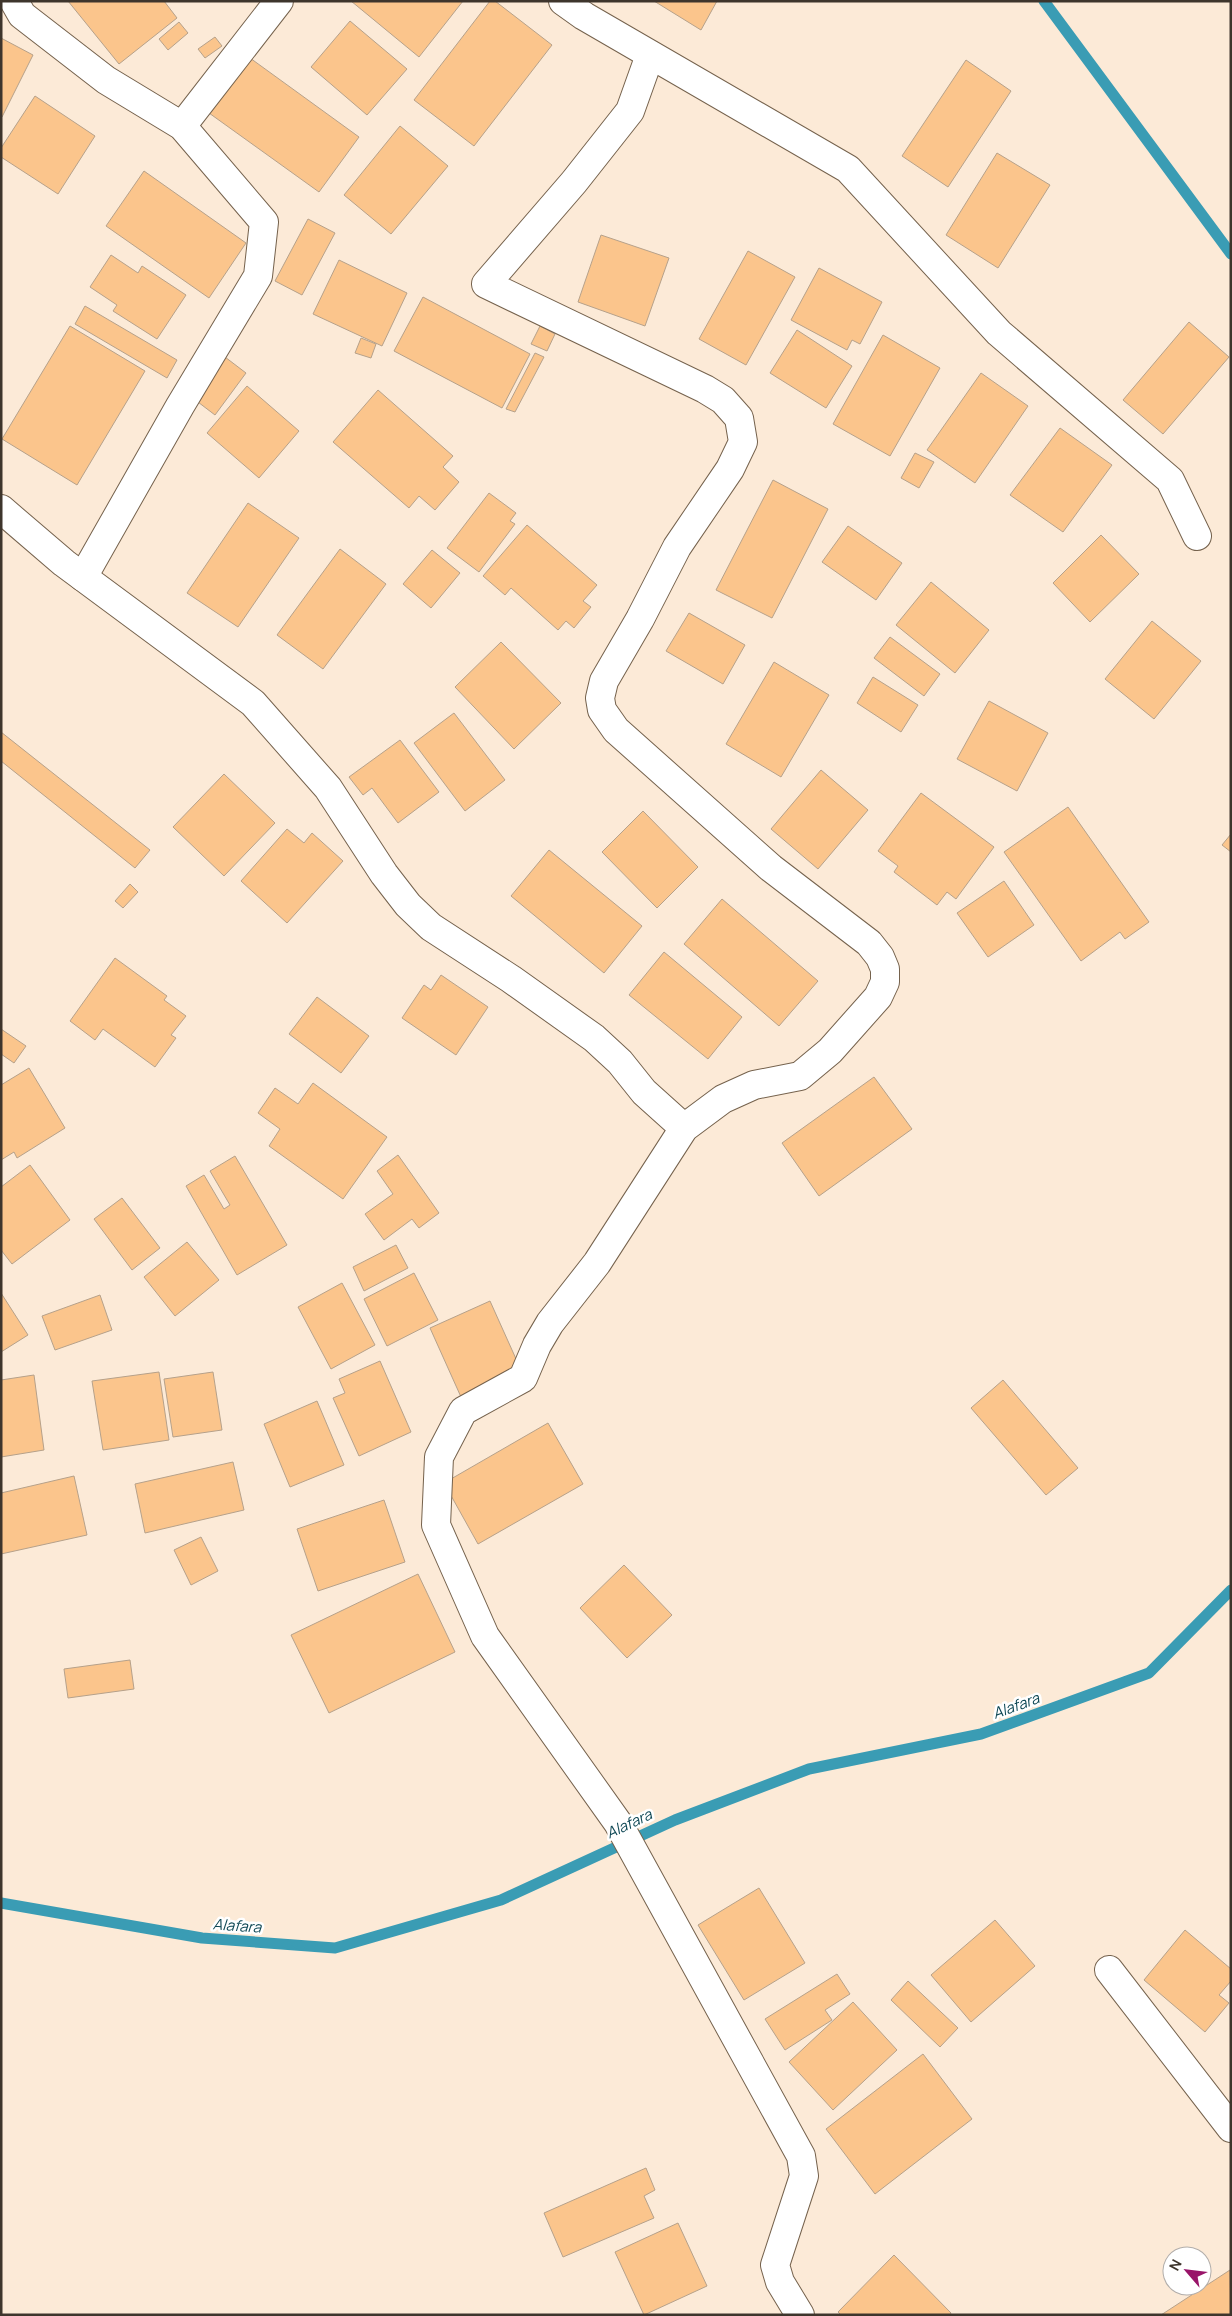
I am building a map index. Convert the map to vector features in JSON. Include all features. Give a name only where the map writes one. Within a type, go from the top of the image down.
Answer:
[{"type":"street","points":[[14,1],[22,15],[106,80],[182,126],[264,222],[258,276],[180,406],[83,577]]},
{"type":"street","points":[[182,126],[278,1]]},
{"type":"street","points":[[563,1],[650,55],[848,169],[998,333],[1170,480],[1197,536]]},
{"type":"street","points":[[650,55],[630,111],[574,182],[486,284],[705,389],[723,400],[739,418],[743,442],[730,469],[677,547],[640,619],[604,680],[600,698],[602,710],[616,730],[771,868],[868,943],[880,957],[885,969],[884,982],[878,996],[830,1051],[800,1076],[754,1085],[722,1099],[684,1128],[597,1263],[550,1324],[523,1378],[463,1411],[439,1456],[436,1526],[485,1636],[618,1824],[801,2156],[804,2176],[775,2265],[780,2282],[800,2315]]},
{"type":"street","points":[[1,509],[83,577],[253,704],[328,788],[384,874],[408,905],[431,927],[511,979],[594,1038],[620,1062],[644,1092],[684,1128]]},
{"type":"street","points":[[1109,1970],[1231,2128]]},
{"type":"building","points":[[68,1],[164,1],[177,18],[119,64]]},
{"type":"building","points":[[351,1],[463,1],[419,57]]},
{"type":"building","points":[[490,1],[495,1],[552,45],[474,146],[414,100]]},
{"type":"building","points":[[654,1],[717,1],[701,30]]},
{"type":"building","points":[[350,21],[407,69],[367,115],[311,67]]},
{"type":"building","points":[[179,22],[188,33],[168,50],[159,39]]},
{"type":"building","points":[[215,37],[222,46],[205,58],[198,49]]},
{"type":"building","points":[[1,38],[33,55],[2,117],[1,117]]},
{"type":"building","points":[[250,58],[359,137],[319,192],[209,113]]},
{"type":"building","points":[[966,60],[1011,91],[948,187],[902,156]]},
{"type":"building","points":[[35,96],[95,136],[58,194],[1,157],[1,148]]},
{"type":"building","points":[[400,126],[448,166],[391,234],[344,195]]},
{"type":"building","points":[[997,153],[1050,185],[998,268],[946,235]]},
{"type":"building","points":[[144,171],[246,243],[209,298],[106,226]]},
{"type":"building","points":[[308,219],[335,233],[302,295],[275,281]]},
{"type":"building","points":[[601,235],[669,258],[645,326],[578,302]]},
{"type":"building","points":[[748,251],[795,277],[746,365],[699,339]]},
{"type":"building","points":[[111,255],[138,273],[142,266],[186,295],[157,339],[113,311],[117,305],[90,287]]},
{"type":"building","points":[[339,260],[407,293],[382,346],[313,314]]},
{"type":"building","points":[[819,268],[882,302],[860,344],[852,340],[847,350],[791,320]]},
{"type":"building","points":[[423,297],[530,354],[502,408],[394,351]]},
{"type":"building","points":[[85,306],[177,360],[167,378],[75,324]]},
{"type":"building","points":[[1189,322],[1229,357],[1163,434],[1123,400]]},
{"type":"building","points":[[70,326],[145,371],[77,485],[2,439]]},
{"type":"building","points":[[540,326],[555,334],[547,351],[531,344]]},
{"type":"building","points":[[797,330],[852,366],[826,408],[770,373]]},
{"type":"building","points":[[883,335],[940,368],[890,456],[833,424]]},
{"type":"building","points":[[361,338],[376,344],[371,358],[355,353]]},
{"type":"building","points":[[535,353],[544,357],[515,412],[506,409]]},
{"type":"building","points":[[225,357],[246,373],[215,415],[194,399]]},
{"type":"building","points":[[981,373],[1028,406],[975,483],[927,450]]},
{"type":"building","points":[[247,386],[299,431],[259,478],[207,433]]},
{"type":"building","points":[[378,390],[453,456],[443,467],[459,482],[435,510],[419,496],[409,508],[333,442]]},
{"type":"building","points":[[1060,428],[1112,465],[1063,532],[1010,495]]},
{"type":"building","points":[[915,453],[934,462],[919,488],[901,478]]},
{"type":"building","points":[[773,480],[828,509],[772,618],[716,590]]},
{"type":"building","points":[[489,493],[516,513],[510,521],[515,524],[479,572],[447,548]]},
{"type":"building","points":[[248,503],[299,538],[238,627],[187,593]]},
{"type":"building","points":[[527,525],[597,585],[583,601],[591,607],[574,628],[566,621],[558,630],[511,588],[505,595],[483,576]]},
{"type":"building","points":[[848,526],[902,563],[876,600],[822,562]]},
{"type":"building","points":[[1101,535],[1139,574],[1090,622],[1053,583]]},
{"type":"building","points":[[340,549],[386,584],[323,669],[277,635]]},
{"type":"building","points":[[432,550],[460,573],[431,608],[403,584]]},
{"type":"building","points":[[931,582],[989,630],[955,673],[896,625]]},
{"type":"building","points":[[689,613],[745,645],[723,684],[666,651]]},
{"type":"building","points":[[1152,621],[1201,661],[1154,719],[1105,679]]},
{"type":"building","points":[[890,637],[940,674],[924,696],[874,658]]},
{"type":"building","points":[[501,642],[561,703],[514,749],[455,687]]},
{"type":"building","points":[[774,662],[829,695],[781,777],[726,744]]},
{"type":"building","points":[[873,677],[918,705],[901,732],[857,703]]},
{"type":"building","points":[[989,701],[1048,733],[1017,791],[957,759]]},
{"type":"building","points":[[454,713],[505,780],[465,811],[414,743]]},
{"type":"building","points":[[1,732],[150,850],[135,868],[1,761]]},
{"type":"building","points":[[400,740],[439,792],[398,823],[372,788],[363,795],[349,777]]},
{"type":"building","points":[[821,770],[868,810],[818,869],[771,829]]},
{"type":"building","points":[[224,774],[275,823],[224,876],[173,827]]},
{"type":"building","points":[[921,793],[994,847],[956,899],[947,892],[937,905],[894,872],[898,866],[878,851]]},
{"type":"building","points":[[1068,807],[1149,922],[1125,939],[1120,932],[1081,961],[1004,852]]},
{"type":"building","points":[[643,811],[698,867],[657,908],[602,852]]},
{"type":"building","points":[[287,829],[304,843],[312,833],[343,861],[287,923],[241,881]]},
{"type":"building","points":[[1231,834],[1231,852],[1222,845]]},
{"type":"building","points":[[549,850],[642,926],[604,973],[511,896]]},
{"type":"building","points":[[1004,881],[1034,925],[988,957],[957,913]]},
{"type":"building","points":[[130,884],[138,892],[123,908],[115,901]]},
{"type":"building","points":[[722,899],[818,981],[779,1026],[684,944]]},
{"type":"building","points":[[664,952],[742,1017],[708,1059],[629,995]]},
{"type":"building","points":[[115,958],[167,996],[164,1000],[186,1016],[171,1035],[176,1038],[155,1067],[103,1029],[95,1040],[70,1021]]},
{"type":"building","points":[[441,975],[488,1007],[456,1055],[402,1018],[424,985],[431,990]]},
{"type":"building","points":[[317,997],[369,1036],[341,1073],[289,1034]]},
{"type":"building","points":[[1,1029],[26,1046],[14,1063],[1,1054]]},
{"type":"building","points":[[29,1068],[65,1128],[17,1158],[14,1152],[1,1160],[1,1085]]},
{"type":"building","points":[[874,1077],[912,1129],[819,1196],[782,1143]]},
{"type":"building","points":[[313,1083],[387,1137],[343,1199],[269,1146],[280,1129],[258,1113],[275,1088],[298,1104]]},
{"type":"building","points":[[398,1155],[439,1213],[419,1228],[412,1219],[384,1240],[365,1214],[393,1194],[377,1171]]},
{"type":"building","points":[[235,1156],[287,1245],[237,1275],[186,1186],[204,1175],[224,1209],[230,1205],[210,1171]]},
{"type":"building","points":[[30,1165],[70,1220],[12,1264],[1,1250],[1,1187]]},
{"type":"building","points":[[122,1198],[160,1248],[132,1270],[94,1219]]},
{"type":"building","points":[[187,1242],[219,1280],[175,1316],[144,1277]]},
{"type":"building","points":[[396,1245],[408,1268],[364,1291],[353,1267]]},
{"type":"building","points":[[414,1273],[438,1320],[387,1346],[364,1299]]},
{"type":"building","points":[[342,1283],[375,1345],[331,1369],[298,1307]]},
{"type":"building","points":[[1,1293],[28,1335],[1,1352]]},
{"type":"building","points":[[100,1295],[112,1330],[55,1350],[42,1316]]},
{"type":"building","points":[[490,1301],[521,1370],[461,1397],[430,1328]]},
{"type":"building","points":[[380,1361],[411,1432],[359,1456],[333,1398],[345,1393],[339,1379]]},
{"type":"building","points":[[159,1372],[169,1440],[103,1450],[92,1381]]},
{"type":"building","points":[[213,1372],[222,1430],[173,1437],[164,1379]]},
{"type":"building","points":[[34,1375],[44,1450],[1,1457],[1,1380]]},
{"type":"building","points":[[1003,1380],[1078,1468],[1046,1495],[971,1408]]},
{"type":"building","points":[[317,1401],[344,1465],[290,1487],[264,1424]]},
{"type":"building","points":[[548,1423],[583,1484],[478,1544],[444,1483]]},
{"type":"building","points":[[233,1462],[244,1510],[145,1533],[135,1484]]},
{"type":"building","points":[[74,1476],[87,1535],[1,1554],[1,1493]]},
{"type":"building","points":[[384,1500],[405,1562],[318,1591],[297,1529]]},
{"type":"building","points":[[201,1537],[218,1571],[191,1585],[174,1550]]},
{"type":"building","points":[[624,1565],[672,1615],[627,1658],[580,1608]]},
{"type":"building","points":[[418,1574],[455,1652],[329,1713],[291,1635]]},
{"type":"building","points":[[130,1660],[134,1689],[68,1698],[64,1669]]},
{"type":"building","points":[[759,1888],[805,1963],[744,2000],[698,1925]]},
{"type":"building","points":[[995,1920],[1035,1966],[971,2022],[931,1975]]},
{"type":"building","points":[[1185,1930],[1231,1969],[1231,1981],[1219,1995],[1229,2003],[1205,2032],[1144,1980]]},
{"type":"building","points":[[837,1974],[850,1994],[825,2010],[832,2020],[785,2050],[765,2019]]},
{"type":"building","points":[[908,1981],[958,2028],[940,2047],[891,2000]]},
{"type":"building","points":[[853,2002],[897,2050],[833,2110],[789,2062]]},
{"type":"building","points":[[923,2054],[972,2119],[875,2194],[826,2129]]},
{"type":"building","points":[[646,2168],[655,2190],[644,2196],[654,2218],[563,2257],[544,2213]]},
{"type":"building","points":[[678,2223],[707,2286],[644,2315],[615,2252]]},
{"type":"building","points":[[894,2255],[951,2313],[950,2315],[841,2315],[838,2312]]},
{"type":"building","points":[[1230,2270],[1231,2315],[1161,2315],[1190,2296],[1212,2296],[1212,2282]]},
{"type":"waterway","points":[[1044,1],[1231,254]]},
{"type":"waterway","name":"Alafara","points":[[1,1903],[202,1938],[335,1948],[501,1900],[675,1820],[809,1769],[981,1734],[1149,1673],[1231,1590]]}]
